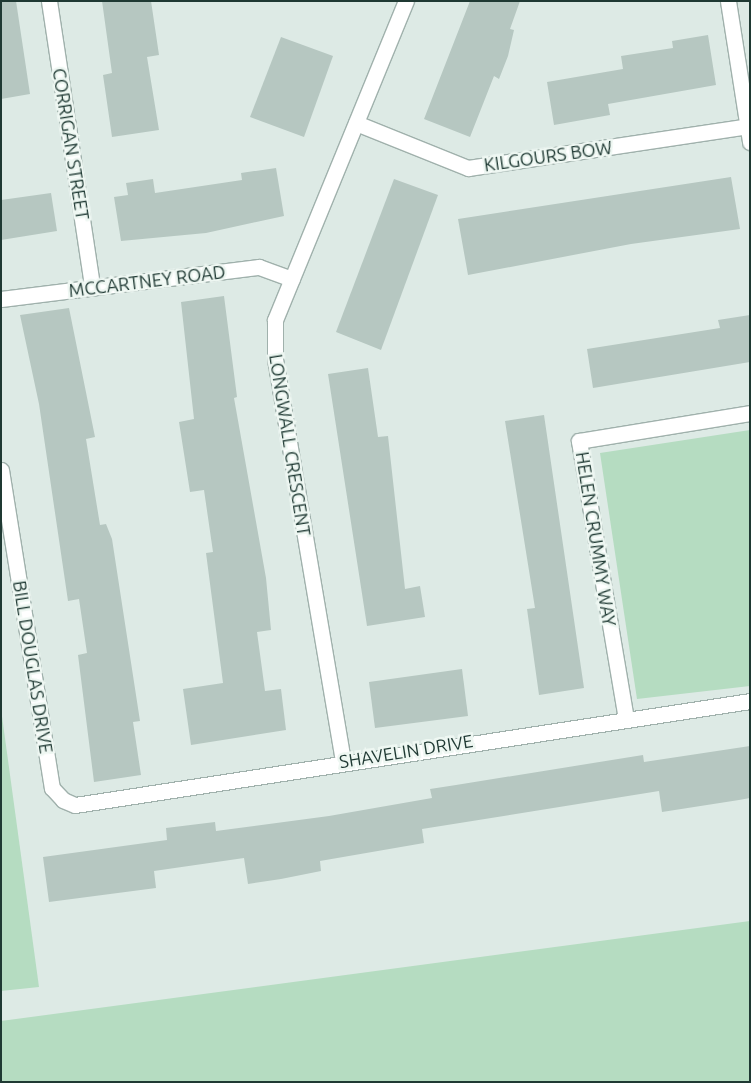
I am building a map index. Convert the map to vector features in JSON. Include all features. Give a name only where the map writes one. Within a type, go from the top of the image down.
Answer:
[{"type":"street","name":"CORRIGAN STREET","points":[[49,1],[92,286]]},
{"type":"street","name":"LONGWALL CRESCENT","points":[[343,760],[275,360],[275,320],[406,1]]},
{"type":"street","points":[[728,1],[750,142]]},
{"type":"street","name":"KILGOURS BOW","points":[[356,123],[468,168],[749,127]]},
{"type":"street","name":"MCCARTNEY ROAD","points":[[1,299],[92,286],[259,268],[292,280]]},
{"type":"street","name":"HELEN CRUMMY WAY","points":[[626,719],[580,441],[750,413]]},
{"type":"street","name":"BILL DOUGLAS DRIVE","points":[[1,470],[52,788],[63,800]]},
{"type":"street","name":"SHAVELIN DRIVE","points":[[63,800],[75,804],[343,760],[750,701]]},
{"type":"green space","points":[[750,430],[750,686],[637,699],[600,453]]},
{"type":"green space","points":[[1,709],[39,987],[1,991]]},
{"type":"green space","points":[[750,921],[750,1082],[1,1082],[1,1021]]},
{"type":"building","points":[[16,1],[30,94],[1,99],[1,2]]},
{"type":"building","points":[[102,1],[151,1],[159,55],[147,57],[159,130],[112,137],[103,75],[112,73]]},
{"type":"building","points":[[470,1],[520,1],[510,29],[514,30],[508,56],[499,79],[494,76],[470,137],[424,119]]},
{"type":"building","points":[[708,35],[716,85],[608,104],[610,115],[554,125],[547,82],[623,69],[621,56],[673,48],[672,41]]},
{"type":"building","points":[[281,37],[333,56],[304,137],[250,117]]},
{"type":"building","points":[[276,168],[284,216],[206,233],[121,241],[114,197],[128,195],[126,183],[153,179],[155,193],[242,180],[241,173]]},
{"type":"building","points":[[731,177],[740,229],[631,244],[468,275],[458,219]]},
{"type":"building","points":[[394,179],[438,195],[381,350],[336,332]]},
{"type":"building","points":[[51,193],[57,231],[1,240],[1,200]]},
{"type":"building","points":[[224,296],[237,397],[234,398],[266,578],[271,630],[257,632],[265,691],[281,689],[286,730],[191,745],[183,689],[223,683],[206,553],[213,552],[204,490],[190,492],[179,422],[194,419],[181,302]]},
{"type":"building","points":[[69,308],[95,437],[86,439],[100,525],[106,524],[112,539],[140,721],[133,722],[141,775],[94,782],[78,655],[87,653],[79,599],[68,601],[39,404],[20,315]]},
{"type":"building","points":[[750,315],[750,362],[593,388],[587,349],[720,328],[718,320]]},
{"type":"building","points":[[368,368],[378,437],[388,436],[405,589],[420,586],[425,617],[367,626],[328,374]]},
{"type":"building","points":[[544,415],[584,688],[539,695],[527,609],[535,608],[505,421]]},
{"type":"building","points":[[462,669],[468,716],[375,728],[369,682]]},
{"type":"building","points":[[750,746],[750,798],[662,812],[659,791],[422,829],[424,843],[320,861],[321,871],[281,879],[248,884],[244,858],[154,871],[156,888],[49,902],[43,857],[167,840],[166,828],[215,822],[216,831],[329,816],[432,798],[430,789],[643,755],[644,762]]}]
